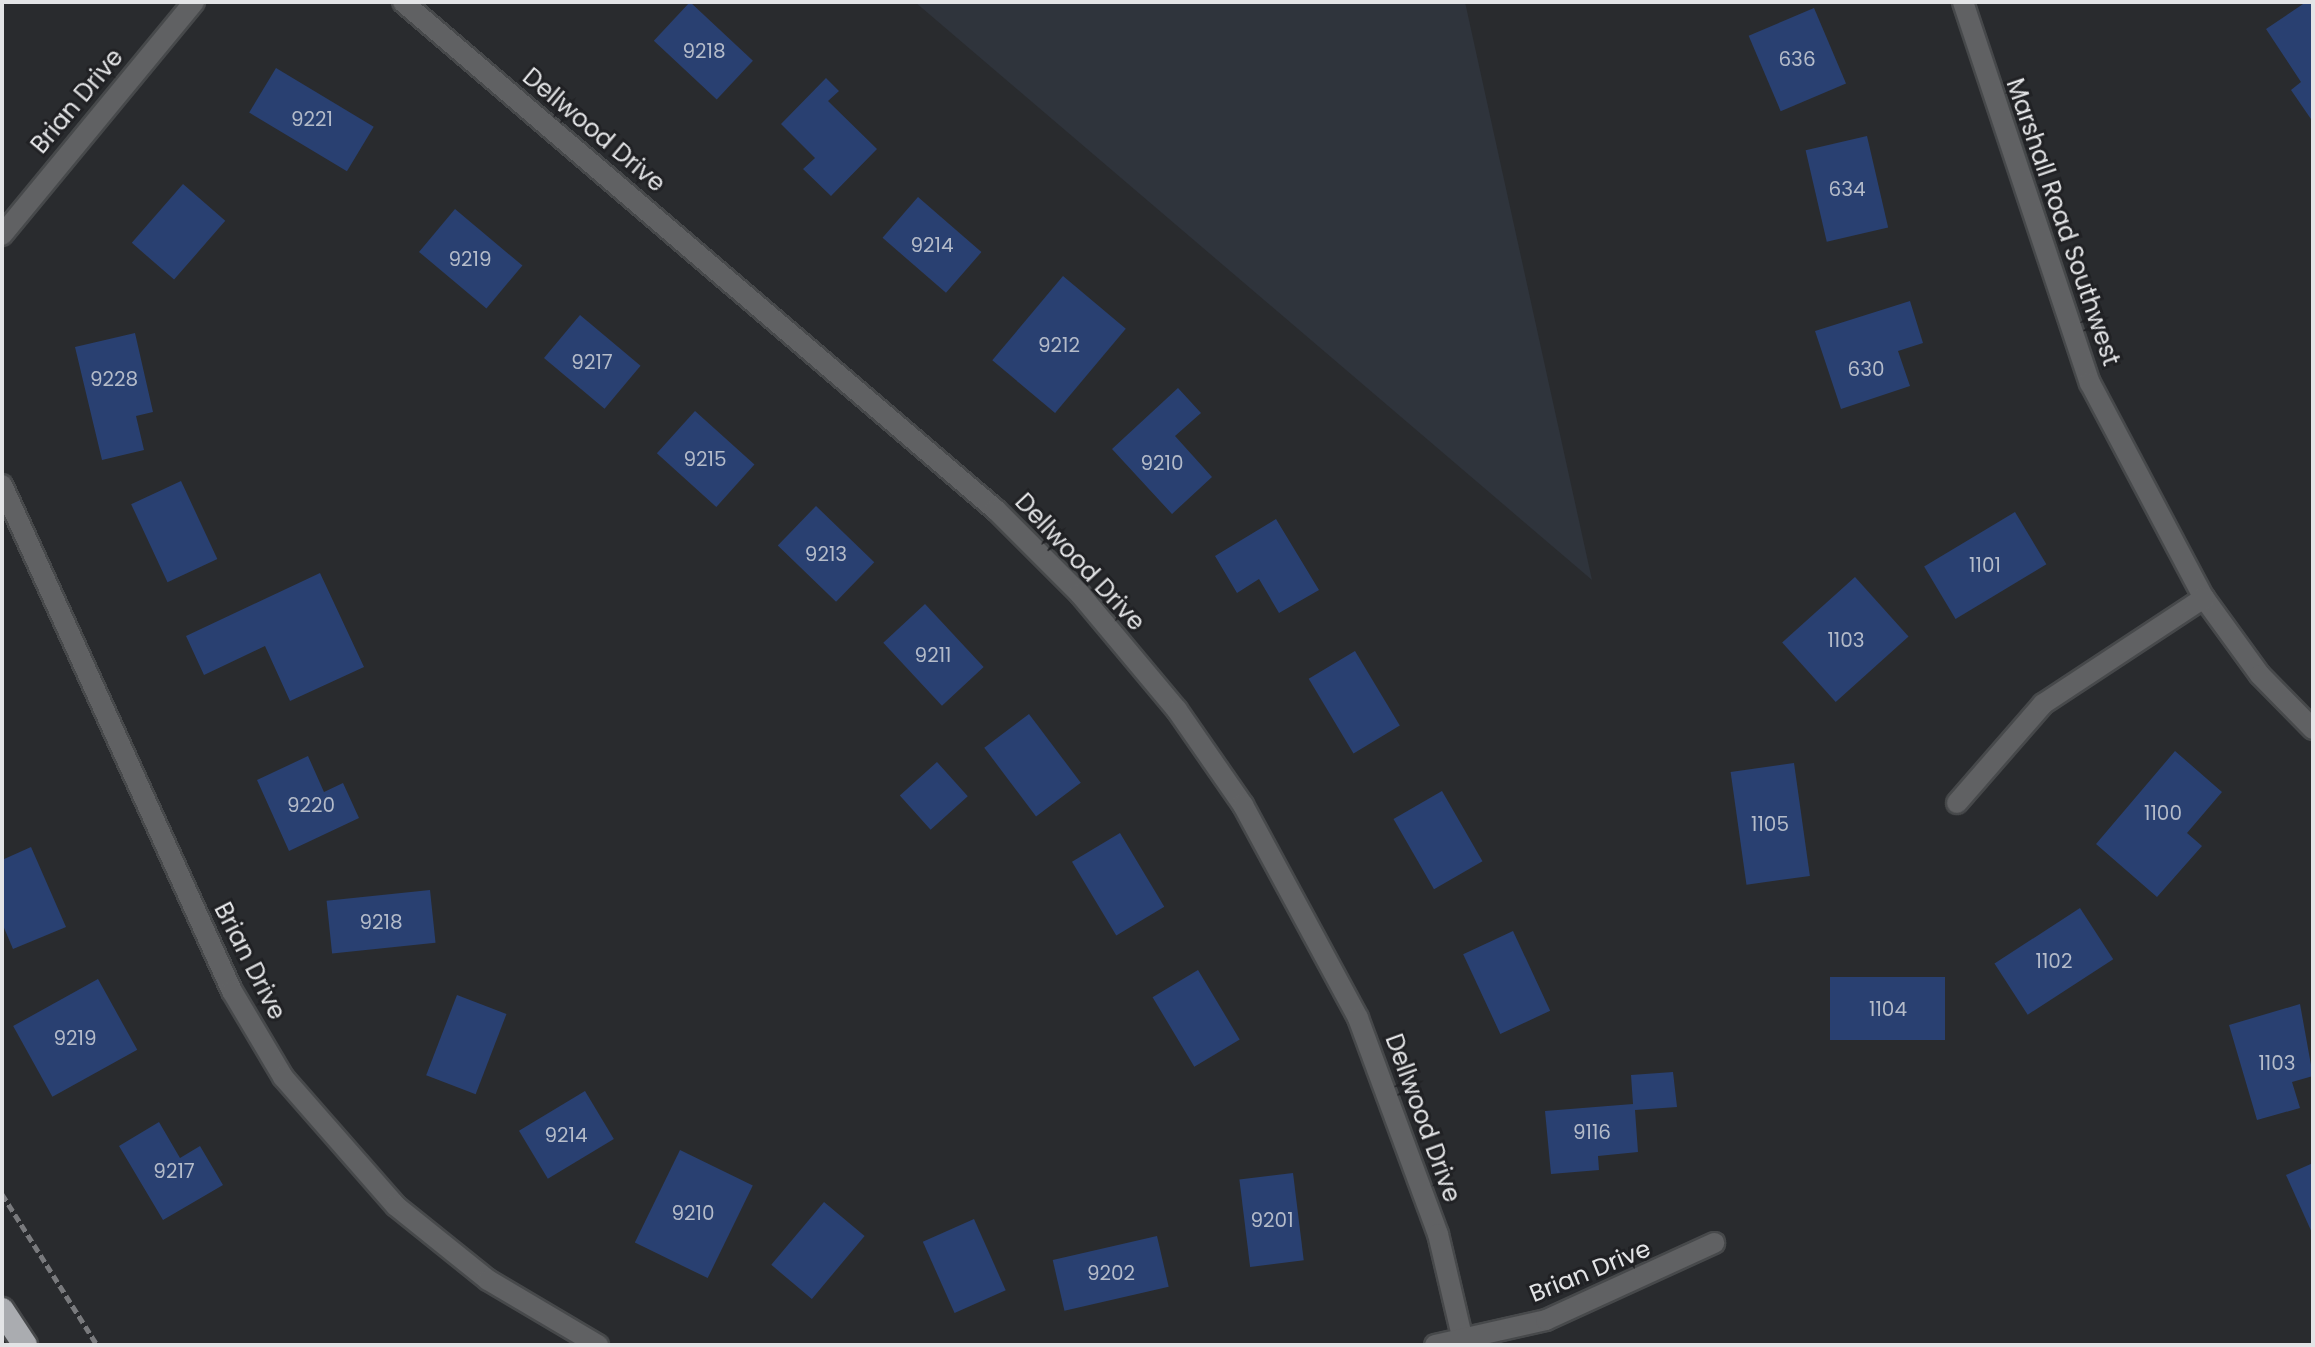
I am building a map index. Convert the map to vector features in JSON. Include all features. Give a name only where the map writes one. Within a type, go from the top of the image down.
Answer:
[{"type":"highway","points":[[2,1310],[25,1345]]},
{"type":"street","name":"Brian Drive","points":[[2,235],[194,2]]},
{"type":"street","name":"Dellwood Drive","points":[[403,2],[996,510],[1080,594],[1177,710],[1259,832],[1358,1018],[1438,1234],[1464,1341]]},
{"type":"street","name":"Marshall Road Southwest","points":[[1963,2],[2090,383],[2204,598],[2260,675],[2313,729]]},
{"type":"street","name":"Brian Drive","points":[[2,485],[232,991],[283,1077],[396,1206],[488,1280],[598,1345]]},
{"type":"street","points":[[1957,803],[2043,704],[2204,598]]},
{"type":"street","name":"Brian Drive","points":[[1435,1345],[1464,1341],[1546,1320],[1714,1243]]},
{"type":"path","points":[[2,1194],[97,1345]]},
{"type":"shaded area","points":[[915,2],[1465,2],[1592,580]]},
{"type":"building","points":[[690,2],[753,61],[717,99],[654,41]]},
{"type":"building","points":[[2306,2],[2313,3],[2313,122],[2291,90],[2301,82],[2266,29]]},
{"type":"building","points":[[1814,8],[1846,83],[1781,111],[1749,36]]},
{"type":"building","points":[[276,68],[374,127],[347,171],[249,113]]},
{"type":"building","points":[[826,78],[839,91],[828,101],[877,149],[831,196],[803,169],[815,158],[781,124]]},
{"type":"building","points":[[1867,136],[1888,228],[1827,242],[1806,150]]},
{"type":"building","points":[[183,184],[225,221],[174,280],[132,243]]},
{"type":"building","points":[[918,197],[981,252],[946,293],[883,238]]},
{"type":"building","points":[[455,209],[522,266],[486,308],[419,252]]},
{"type":"building","points":[[1063,276],[1126,329],[1055,413],[992,360]]},
{"type":"building","points":[[1910,301],[1923,343],[1898,351],[1910,386],[1841,409],[1815,331]]},
{"type":"building","points":[[580,315],[641,366],[605,409],[544,358]]},
{"type":"building","points":[[135,333],[153,412],[136,416],[144,450],[102,460],[75,347]]},
{"type":"building","points":[[1178,388],[1201,413],[1175,436],[1212,477],[1172,514],[1112,449]]},
{"type":"building","points":[[695,411],[754,465],[716,507],[657,453]]},
{"type":"building","points":[[181,481],[217,559],[167,582],[131,504]]},
{"type":"building","points":[[816,506],[874,562],[836,602],[778,546]]},
{"type":"building","points":[[2015,512],[2046,564],[1956,619],[1924,567]]},
{"type":"building","points":[[1276,519],[1319,590],[1279,613],[1259,579],[1237,593],[1215,556]]},
{"type":"building","points":[[320,573],[364,667],[290,701],[265,646],[204,675],[186,636]]},
{"type":"building","points":[[1855,577],[1909,636],[1836,702],[1782,643]]},
{"type":"building","points":[[925,604],[984,667],[942,706],[883,643]]},
{"type":"building","points":[[1355,651],[1400,726],[1354,753],[1309,679]]},
{"type":"building","points":[[1029,714],[1081,783],[1036,816],[984,748]]},
{"type":"building","points":[[2175,751],[2222,792],[2187,833],[2202,846],[2157,897],[2096,844]]},
{"type":"building","points":[[308,756],[324,792],[343,783],[359,818],[289,851],[257,780]]},
{"type":"building","points":[[937,762],[968,796],[931,830],[900,795]]},
{"type":"building","points":[[1794,763],[1810,876],[1746,885],[1731,772]]},
{"type":"building","points":[[1442,791],[1482,861],[1434,889],[1394,819]]},
{"type":"building","points":[[1120,833],[1164,907],[1116,936],[1072,862]]},
{"type":"building","points":[[31,847],[66,927],[13,949],[2,923],[2,860]]},
{"type":"building","points":[[430,890],[436,943],[332,954],[327,901]]},
{"type":"building","points":[[2080,908],[2113,959],[2028,1015],[1994,964]]},
{"type":"building","points":[[1513,931],[1550,1011],[1500,1034],[1463,954]]},
{"type":"building","points":[[1198,970],[1240,1039],[1194,1067],[1153,997]]},
{"type":"building","points":[[1830,977],[1945,977],[1945,1040],[1830,1040]]},
{"type":"building","points":[[98,979],[137,1050],[52,1097],[13,1026]]},
{"type":"building","points":[[457,995],[506,1014],[476,1094],[426,1075]]},
{"type":"building","points":[[2300,1004],[2313,1076],[2292,1082],[2300,1108],[2257,1120],[2229,1025]]},
{"type":"building","points":[[1673,1072],[1677,1107],[1635,1110],[1638,1152],[1598,1156],[1599,1170],[1551,1174],[1545,1111],[1633,1104],[1631,1075]]},
{"type":"building","points":[[585,1091],[614,1139],[548,1179],[519,1131]]},
{"type":"building","points":[[159,1122],[180,1158],[200,1146],[223,1185],[163,1220],[119,1146]]},
{"type":"building","points":[[680,1150],[753,1186],[708,1278],[635,1243]]},
{"type":"building","points":[[2313,1163],[2313,1235],[2286,1175]]},
{"type":"building","points":[[1293,1173],[1304,1260],[1250,1267],[1239,1180]]},
{"type":"building","points":[[824,1202],[865,1236],[812,1299],[771,1265]]},
{"type":"building","points":[[974,1219],[1006,1290],[955,1313],[923,1242]]},
{"type":"building","points":[[1157,1236],[1169,1287],[1064,1311],[1053,1260]]}]
